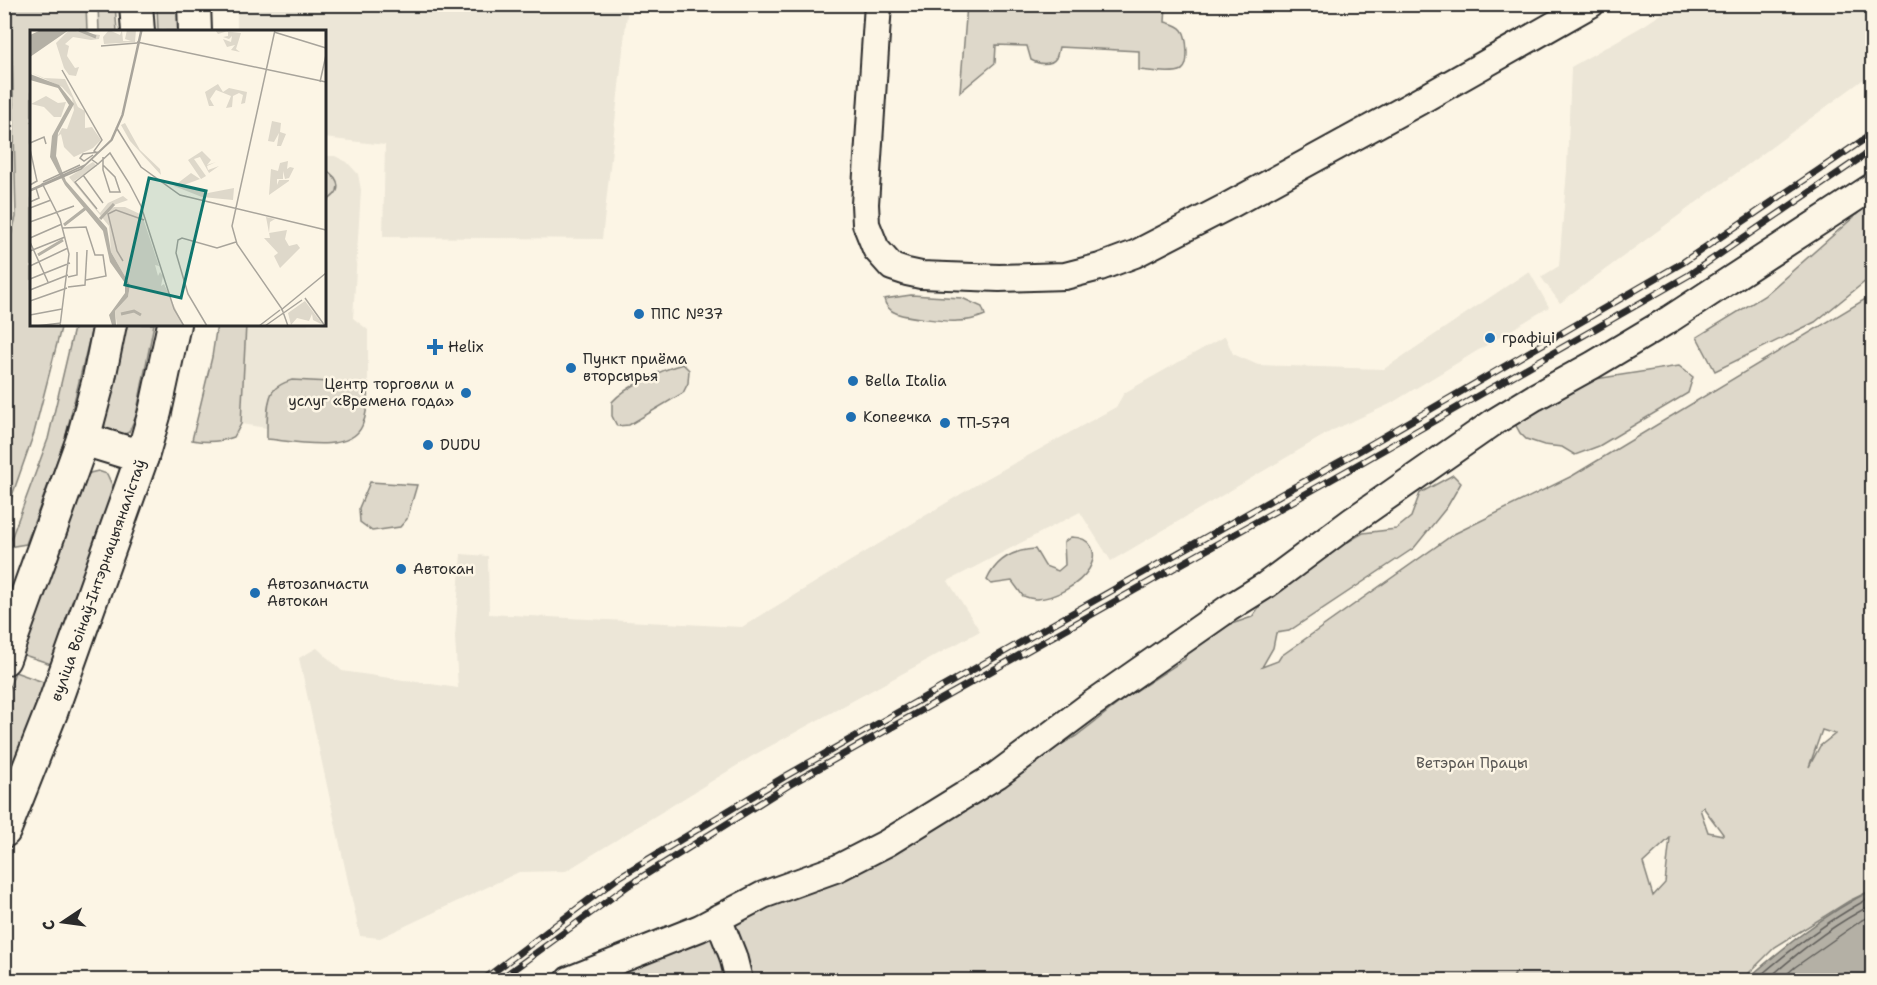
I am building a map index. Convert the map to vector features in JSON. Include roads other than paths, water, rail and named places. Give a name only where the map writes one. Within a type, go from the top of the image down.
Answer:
[{"type":"main road","points":[[136,4],[138,30]]},
{"type":"main road","points":[[194,4],[195,30]]},
{"type":"main road","points":[[4,659],[82,439],[98,383],[110,326]]},
{"type":"main road","name":"вуліца Воінаў-Інтэрнацыяналістаў","points":[[4,831],[52,710],[142,456],[155,412],[174,326]]},
{"type":"main road","points":[[82,439],[142,456]]},
{"type":"street","points":[[878,4],[865,204],[866,224],[876,249],[892,267],[921,275],[999,278],[1065,276],[1100,267],[1135,254],[1418,102],[1591,4]]},
{"type":"street","points":[[569,981],[700,928],[764,895],[838,868],[887,843],[997,775],[1089,706],[1229,608],[1266,585],[1352,520],[1494,422],[1534,396],[1593,365],[1671,319],[1872,187]]},
{"type":"street","points":[[718,918],[733,956],[739,981]]},
{"type":"water","points":[[1872,890],[1872,971],[1859,980],[1746,980],[1806,931],[1838,909]]},
{"type":"railway","points":[[483,980],[619,877],[784,777],[1359,451],[1682,263],[1872,134]]},
{"type":"railway","points":[[499,980],[629,885],[789,785],[1689,275],[1872,150]]},
{"type":"place","name":"ППС №37","points":[[639,314]]},
{"type":"place","name":"графіці","points":[[1490,338]]},
{"type":"place","name":"Helix","points":[[435,347]]},
{"type":"place","name":"Пункт приёма вторсырья","points":[[571,368]]},
{"type":"place","name":"Bella Italia","points":[[853,381]]},
{"type":"place","name":"Центр торговли и услуг «Времена года»","points":[[466,393]]},
{"type":"place","name":"Копеечка","points":[[851,417]]},
{"type":"place","name":"ТП-579","points":[[945,423]]},
{"type":"place","name":"DUDU","points":[[428,445]]},
{"type":"place","name":"Автокан","points":[[401,569]]},
{"type":"place","name":"Автозапчасти Автокан","points":[[255,593]]},
{"type":"park label","name":"Ветэран Працы","points":[[1472,763]]}]
